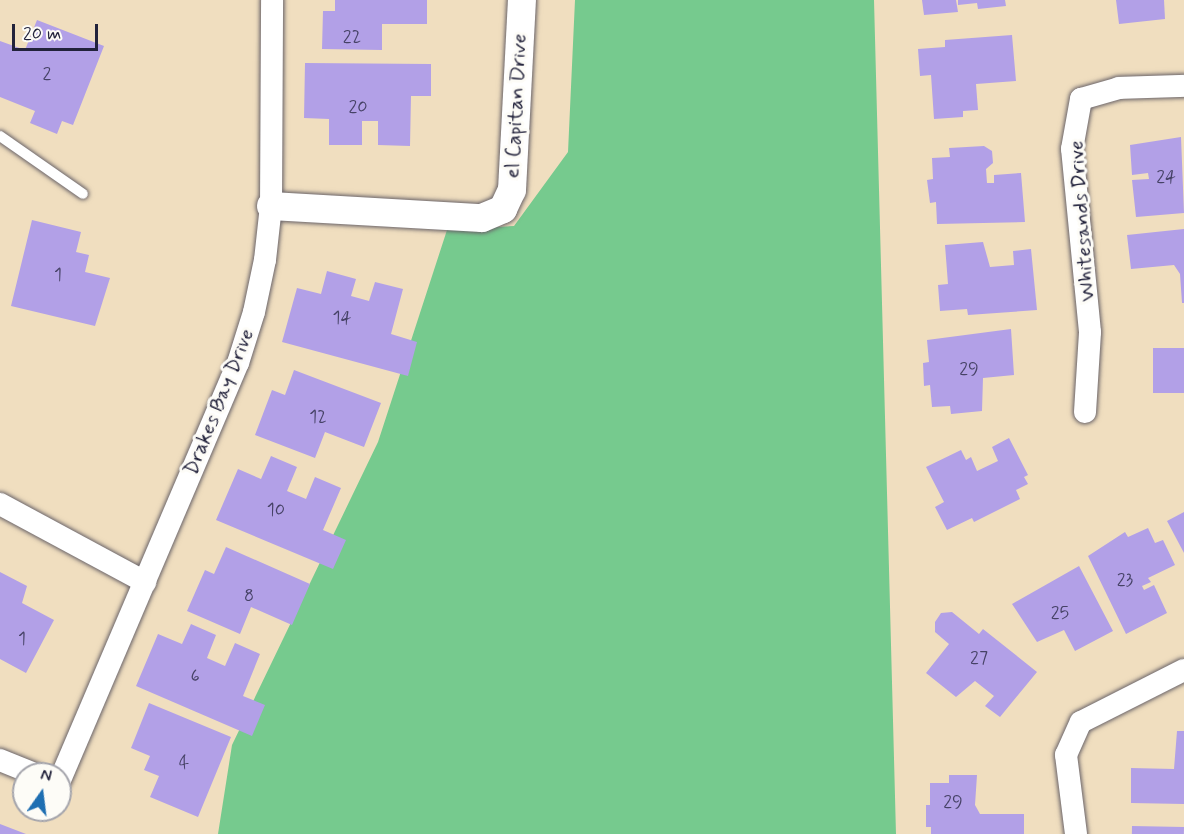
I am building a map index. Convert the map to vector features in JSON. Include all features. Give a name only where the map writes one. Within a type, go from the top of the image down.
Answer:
[{"type":"street","name":"Drakes Bay Drive","points":[[68,762],[238,363],[266,260],[271,206],[272,0]]},
{"type":"street","name":"el Capitan Drive","points":[[271,206],[482,218],[503,209],[512,190],[522,0]]},
{"type":"street","name":"Whitesands Drive","points":[[1084,412],[1090,332],[1072,149],[1081,99],[1119,88],[1184,86]]},
{"type":"street","points":[[0,504],[145,582]]},
{"type":"street","points":[[1076,834],[1066,755],[1081,722],[1184,670]]},
{"type":"lane","points":[[0,136],[83,194]]},
{"type":"green space","points":[[575,0],[874,0],[896,834],[218,834],[232,745],[378,442],[447,230],[514,226],[568,152]]},
{"type":"building","points":[[335,0],[427,0],[427,24],[382,24],[382,50],[322,49],[323,11],[335,11]]},
{"type":"building","points":[[922,0],[956,0],[958,12],[924,15]]},
{"type":"building","points":[[958,0],[1005,0],[1006,6],[978,9],[977,3],[958,5]]},
{"type":"building","points":[[1116,0],[1164,0],[1165,19],[1119,24]]},
{"type":"building","points":[[37,20],[104,46],[73,125],[62,121],[57,134],[30,123],[35,111],[0,97],[0,41],[25,50]]},
{"type":"building","points":[[1012,35],[1016,81],[976,84],[978,110],[963,111],[963,117],[934,119],[931,75],[920,76],[918,49],[945,47],[945,40]]},
{"type":"building","points":[[305,63],[431,64],[431,96],[411,96],[410,146],[378,145],[378,121],[362,121],[362,145],[329,145],[329,119],[304,118]]},
{"type":"building","points":[[1181,137],[1184,213],[1136,217],[1132,180],[1149,179],[1148,173],[1132,175],[1130,145]]},
{"type":"building","points":[[984,146],[992,151],[993,163],[986,169],[987,183],[994,183],[994,175],[1021,173],[1025,222],[937,224],[936,202],[930,203],[927,180],[933,179],[932,158],[950,157],[949,148]]},
{"type":"building","points":[[32,220],[81,232],[76,252],[89,255],[85,272],[110,278],[95,326],[11,306]]},
{"type":"building","points":[[1184,229],[1184,303],[1182,303],[1180,274],[1174,265],[1131,269],[1127,235]]},
{"type":"building","points":[[983,242],[990,267],[1014,265],[1013,251],[1031,249],[1037,310],[968,315],[967,309],[940,311],[938,285],[948,284],[945,245]]},
{"type":"building","points":[[327,271],[356,279],[351,296],[369,301],[375,282],[403,289],[391,334],[417,342],[408,376],[282,342],[297,288],[321,294]]},
{"type":"building","points":[[1011,329],[1014,375],[983,378],[982,411],[951,414],[950,406],[932,407],[930,385],[924,386],[923,363],[929,362],[927,340]]},
{"type":"building","points":[[1153,348],[1184,348],[1184,393],[1153,393]]},
{"type":"building","points":[[294,370],[381,403],[364,447],[325,432],[315,458],[255,435],[272,390],[285,395]]},
{"type":"building","points":[[1009,438],[1028,475],[1024,477],[1028,484],[1016,490],[1020,499],[974,522],[972,518],[947,530],[935,507],[944,502],[926,467],[961,450],[966,460],[971,457],[977,471],[998,461],[992,447]]},
{"type":"building","points":[[271,456],[297,467],[287,491],[306,499],[315,477],[341,488],[323,530],[346,540],[333,569],[216,520],[238,469],[261,479]]},
{"type":"building","points":[[1184,512],[1184,553],[1167,521]]},
{"type":"building","points":[[1148,528],[1155,543],[1163,540],[1175,565],[1148,578],[1151,582],[1142,586],[1144,590],[1154,585],[1167,613],[1126,634],[1088,556],[1125,532],[1128,537]]},
{"type":"building","points":[[226,547],[310,584],[292,625],[251,607],[240,634],[187,611],[205,570],[214,574]]},
{"type":"building","points":[[1079,566],[1113,631],[1075,651],[1064,630],[1037,642],[1012,604]]},
{"type":"building","points":[[0,572],[27,586],[22,603],[54,620],[26,673],[0,659]]},
{"type":"building","points":[[952,612],[979,634],[983,629],[1037,672],[1000,717],[985,706],[994,696],[975,681],[956,697],[926,673],[949,644],[935,632],[935,622],[941,613]]},
{"type":"building","points":[[191,624],[216,635],[207,658],[225,666],[235,643],[260,654],[243,696],[265,705],[252,736],[136,686],[158,634],[182,644]]},
{"type":"building","points":[[149,703],[231,737],[198,817],[150,797],[159,776],[144,770],[150,756],[131,748]]},
{"type":"building","points":[[1177,731],[1184,731],[1184,804],[1131,803],[1131,768],[1174,769]]},
{"type":"building","points":[[949,775],[977,775],[975,805],[980,814],[1024,814],[1024,834],[931,834],[931,827],[926,827],[926,805],[930,805],[930,783],[949,783]]},
{"type":"building","points":[[0,824],[26,834],[0,834]]},
{"type":"building","points":[[1132,826],[1184,827],[1184,834],[1132,834]]}]
